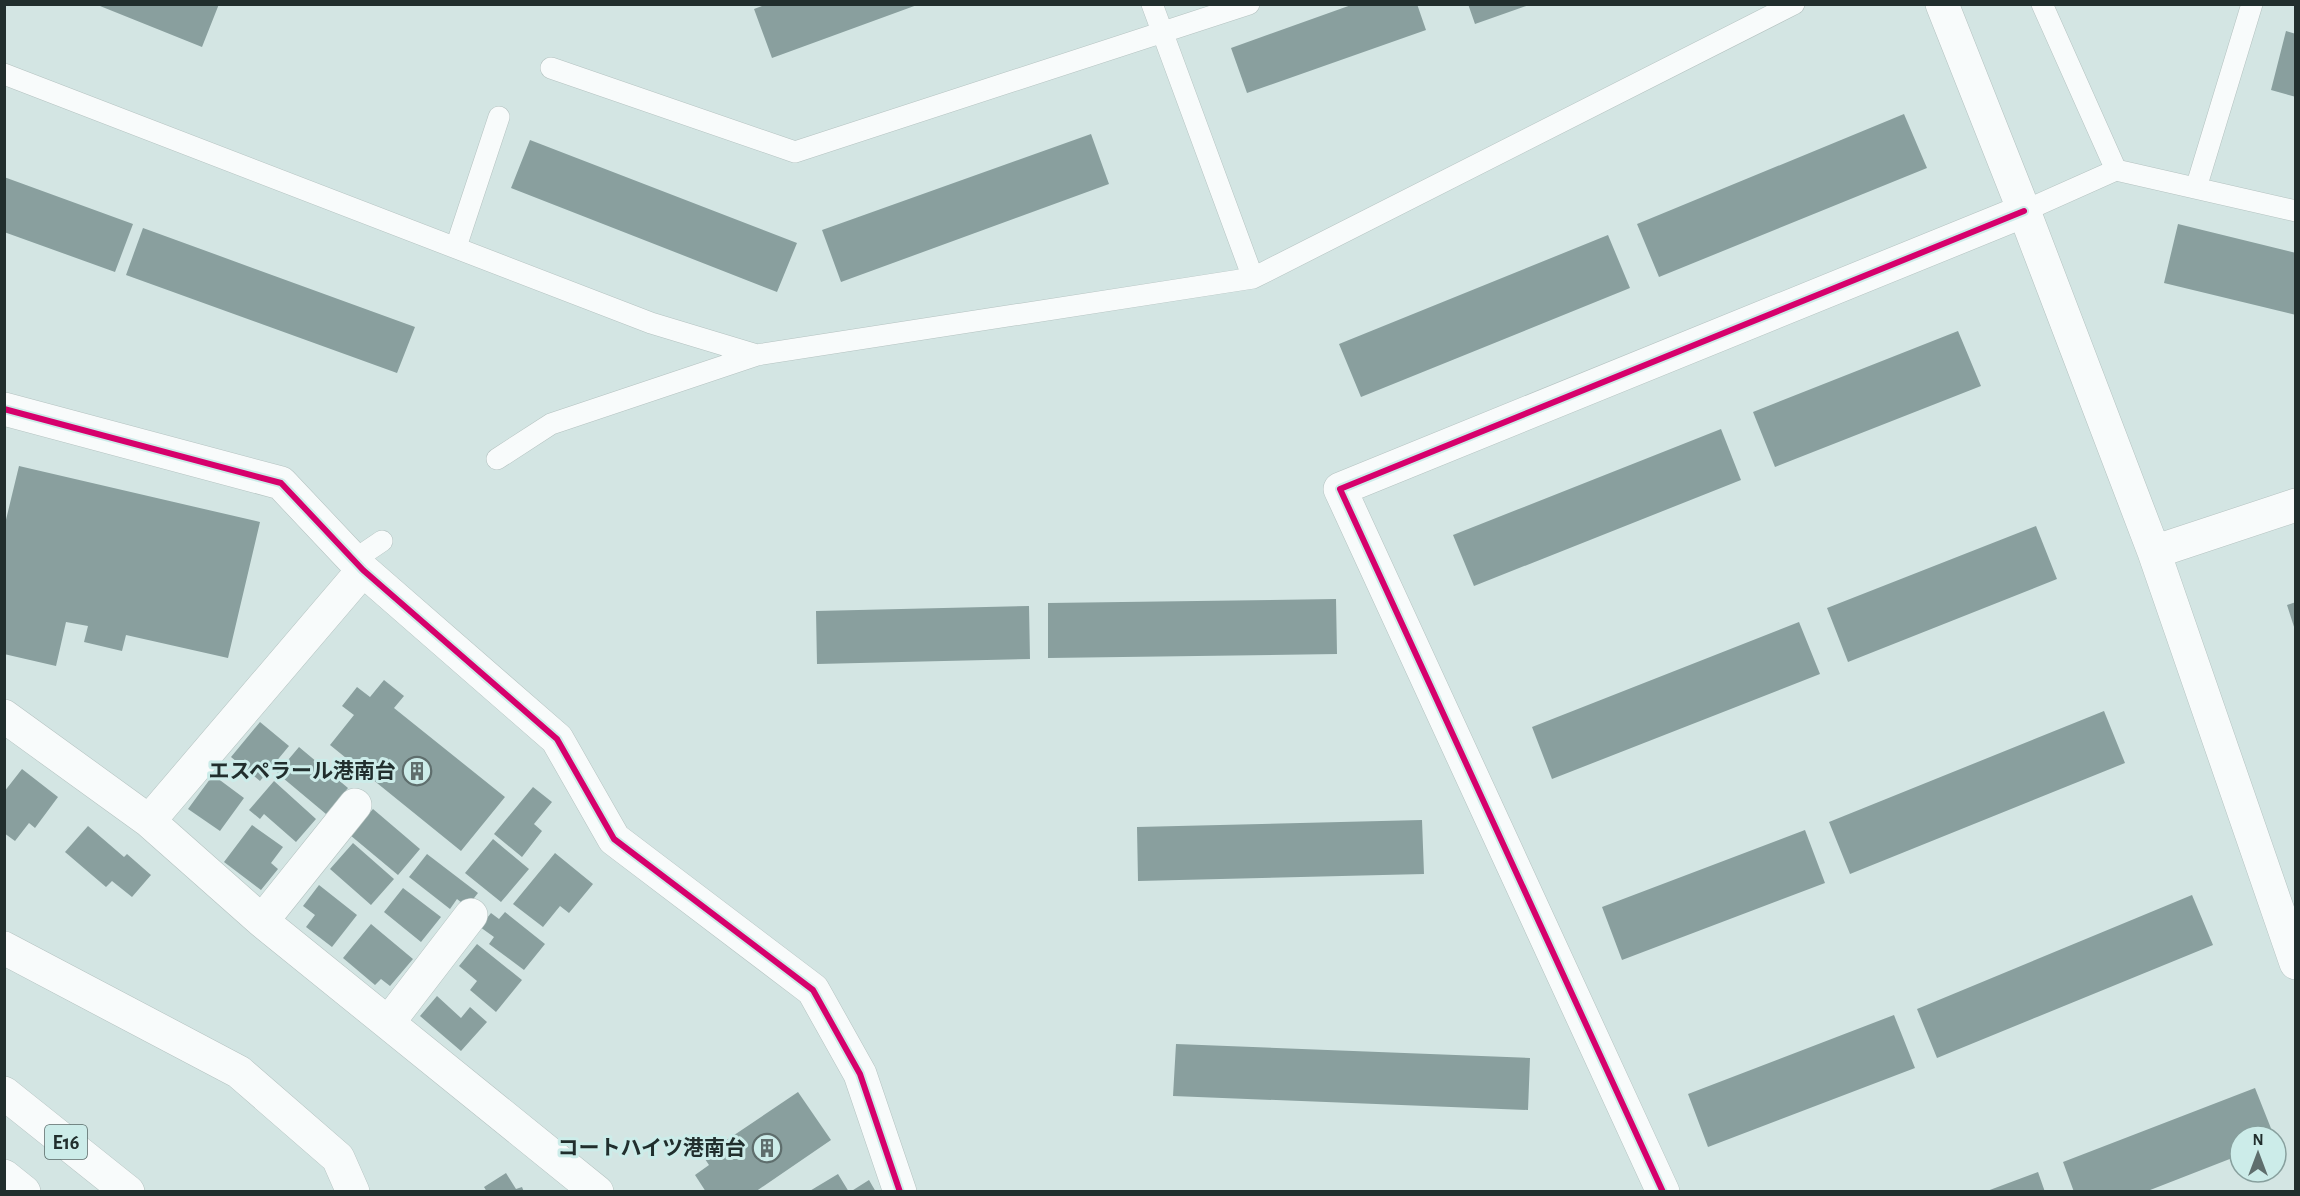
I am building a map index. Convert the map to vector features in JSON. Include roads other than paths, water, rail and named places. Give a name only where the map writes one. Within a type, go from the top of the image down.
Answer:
[{"type":"main road","points":[[1942,4],[2025,211],[2154,552],[2295,963]]},
{"type":"main road","points":[[1663,1191],[1340,489],[2025,211]]},
{"type":"main road","points":[[4,409],[281,483],[359,565],[557,738],[615,839],[813,990],[860,1074],[900,1191]]},
{"type":"main road","points":[[2154,552],[2295,505]]},
{"type":"main road","points":[[149,821],[359,565]]},
{"type":"main road","points":[[4,716],[149,821],[262,921],[597,1191]]},
{"type":"main road","points":[[262,921],[355,805]]},
{"type":"main road","points":[[387,1023],[471,915]]},
{"type":"main road","points":[[4,948],[239,1072],[338,1158],[353,1191]]},
{"type":"main road","name":"E16","points":[[4,1093],[128,1191]]},
{"type":"main road","points":[[4,1176],[24,1191]]},
{"type":"lane","points":[[1152,4],[1253,278]]},
{"type":"lane","points":[[550,68],[795,152],[1249,4]]},
{"type":"lane","points":[[497,459],[550,424],[757,355],[1253,278],[1794,4]]},
{"type":"lane","points":[[2042,4],[2116,170]]},
{"type":"lane","points":[[2196,188],[2252,4]]},
{"type":"lane","points":[[4,74],[651,323],[757,355]]},
{"type":"lane","points":[[456,247],[499,117]]},
{"type":"lane","points":[[2025,211],[2116,170],[2295,211]]},
{"type":"lane","points":[[359,565],[382,541]]},
{"type":"place","name":"エスペラール港南台","points":[[417,771]]},
{"type":"place","name":"コートハイツ港南台","points":[[767,1148]]}]
